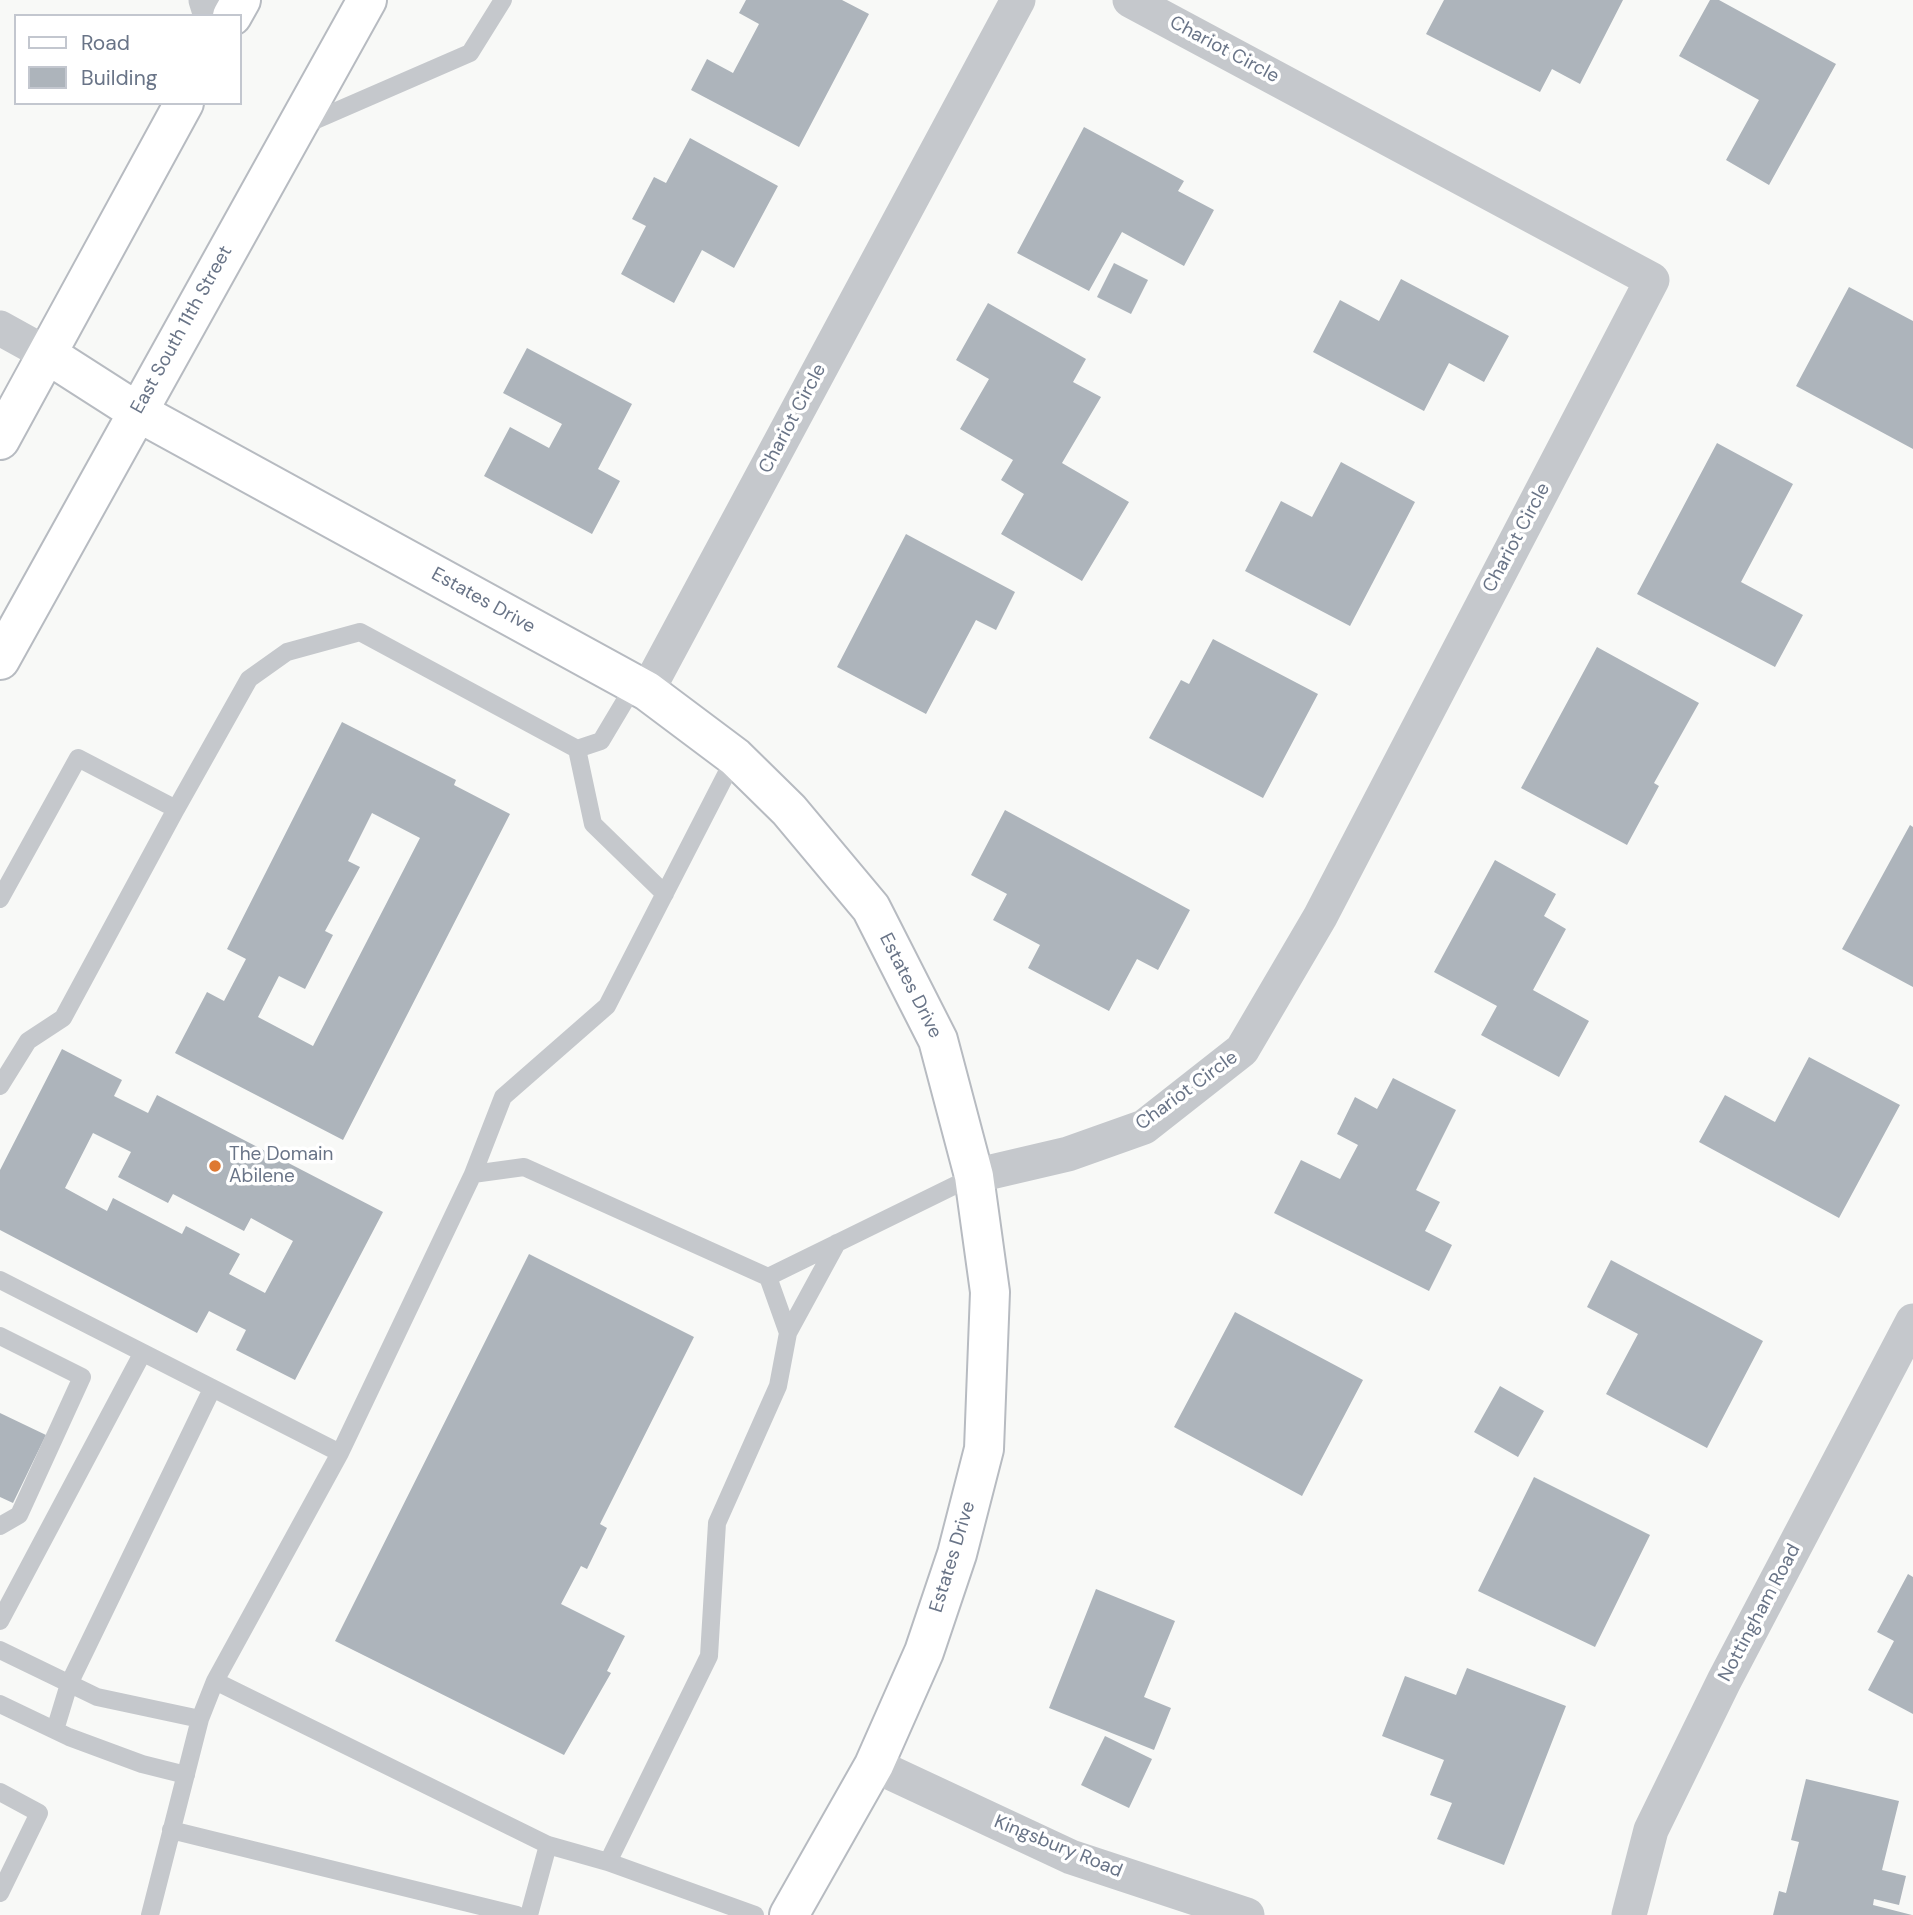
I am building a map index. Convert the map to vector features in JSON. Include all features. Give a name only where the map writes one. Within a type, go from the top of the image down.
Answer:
[{"type":"street","name":"East South 11th Street","points":[[0,660],[136,411],[368,0]]},
{"type":"street","name":"Chariot Circle","points":[[641,687],[1018,0]]},
{"type":"street","name":"Chariot Circle","points":[[974,1176],[1068,1154],[1144,1127],[1242,1051],[1320,917],[1652,279],[1130,0]]},
{"type":"street","points":[[0,440],[183,105]]},
{"type":"street","points":[[0,328],[47,354]]},
{"type":"street","name":"Estates Drive","points":[[47,354],[136,411],[641,687],[735,757],[789,810],[871,908],[939,1040],[974,1176],[990,1292],[984,1449],[957,1554],[924,1652],[874,1765],[789,1915]]},
{"type":"street","name":"Nottingham Road","points":[[1629,1915],[1651,1830],[1724,1681],[1913,1321]]},
{"type":"street","name":"Kingsbury Road","points":[[874,1765],[1071,1857],[1247,1915]]},
{"type":"lane","points":[[296,129],[470,53],[503,0]]},
{"type":"lane","points":[[0,1086],[28,1041],[63,1018],[249,679],[287,652],[360,632],[578,749],[601,741],[641,687]]},
{"type":"lane","points":[[578,749],[593,824],[665,894]]},
{"type":"lane","points":[[150,1915],[201,1720],[215,1681],[340,1453],[473,1174],[503,1097],[607,1006],[735,757]]},
{"type":"lane","points":[[0,899],[78,758],[176,809]]},
{"type":"lane","points":[[473,1174],[524,1167],[768,1278],[788,1333]]},
{"type":"lane","points":[[768,1278],[974,1176]]},
{"type":"lane","points":[[608,1862],[709,1656],[717,1523],[778,1386],[788,1333],[837,1244]]},
{"type":"lane","points":[[0,1280],[340,1453]]},
{"type":"lane","points":[[0,1336],[82,1377],[19,1515],[0,1526]]},
{"type":"lane","points":[[0,1620],[142,1354]]},
{"type":"lane","points":[[55,1730],[69,1684],[212,1389]]},
{"type":"lane","points":[[0,1650],[97,1697],[201,1720]]},
{"type":"lane","points":[[215,1681],[548,1845],[608,1862],[755,1915]]},
{"type":"lane","points":[[0,1703],[55,1730],[142,1765],[186,1775]]},
{"type":"lane","points":[[0,1792],[39,1813],[0,1894]]},
{"type":"lane","points":[[171,1830],[517,1915]]},
{"type":"lane","points":[[529,1915],[548,1845]]},
{"type":"building","points":[[746,0],[842,0],[869,14],[799,147],[691,90],[707,59],[733,73],[759,24],[739,13]]},
{"type":"building","points":[[1444,0],[1623,0],[1580,84],[1552,69],[1540,92],[1426,34]]},
{"type":"building","points":[[1710,0],[1719,0],[1836,64],[1769,185],[1726,160],[1759,100],[1679,56]]},
{"type":"building","points":[[1084,127],[1184,181],[1178,191],[1214,210],[1184,266],[1122,232],[1089,291],[1017,253]]},
{"type":"building","points":[[690,138],[778,186],[734,268],[702,250],[674,303],[621,274],[646,226],[632,219],[654,177],[666,183]]},
{"type":"building","points":[[1114,263],[1148,280],[1131,314],[1097,297]]},
{"type":"building","points":[[1401,279],[1509,336],[1484,382],[1449,363],[1424,411],[1313,352],[1340,300],[1379,321]]},
{"type":"building","points":[[1849,287],[1913,321],[1913,449],[1796,386]]},
{"type":"building","points":[[988,303],[1086,359],[1073,382],[1101,397],[1062,463],[1129,502],[1082,581],[1001,534],[1024,494],[1001,480],[1013,460],[960,429],[989,379],[956,360]]},
{"type":"building","points":[[527,348],[632,404],[598,469],[620,481],[592,534],[484,476],[510,427],[549,448],[562,424],[503,393]]},
{"type":"building","points":[[1717,443],[1793,484],[1741,582],[1803,615],[1775,667],[1637,594]]},
{"type":"building","points":[[1341,462],[1415,502],[1350,626],[1245,571],[1281,501],[1312,517]]},
{"type":"building","points":[[906,534],[1015,592],[996,630],[976,620],[926,714],[837,667]]},
{"type":"building","points":[[1213,639],[1318,694],[1263,798],[1149,738],[1181,680],[1189,684]]},
{"type":"building","points":[[1597,647],[1699,703],[1654,783],[1659,786],[1627,845],[1521,788]]},
{"type":"building","points":[[342,722],[456,780],[454,785],[510,814],[343,1140],[175,1053],[207,992],[224,1001],[246,959],[227,949]],"holes":[[[372,813],[420,838],[313,1046],[258,1017],[279,976],[305,989],[333,935],[325,931],[360,867],[348,861]]]},
{"type":"building","points":[[1005,810],[1190,910],[1158,970],[1137,959],[1109,1011],[1028,968],[1040,945],[993,920],[1007,894],[971,875]]},
{"type":"building","points":[[1910,825],[1913,827],[1913,987],[1842,949]]},
{"type":"building","points":[[1495,860],[1556,894],[1544,916],[1566,929],[1533,990],[1589,1021],[1559,1077],[1481,1035],[1497,1006],[1434,972]]},
{"type":"building","points":[[62,1049],[122,1080],[114,1096],[148,1113],[157,1095],[383,1212],[295,1380],[236,1350],[246,1330],[209,1311],[197,1333],[0,1230],[0,1170]],"holes":[[[93,1133],[131,1152],[118,1177],[168,1203],[173,1194],[244,1231],[251,1218],[293,1241],[265,1293],[229,1274],[240,1254],[186,1226],[182,1234],[113,1198],[107,1211],[65,1188]]]},
{"type":"building","points":[[1809,1057],[1900,1105],[1839,1218],[1699,1142],[1725,1095],[1775,1122]]},
{"type":"building","points":[[1393,1078],[1456,1110],[1416,1190],[1440,1202],[1425,1231],[1452,1245],[1429,1291],[1274,1213],[1301,1160],[1340,1179],[1358,1145],[1337,1134],[1355,1097],[1377,1109]]},
{"type":"building","points":[[529,1254],[694,1337],[600,1524],[607,1528],[587,1569],[581,1566],[561,1604],[625,1636],[607,1671],[611,1673],[564,1755],[335,1641]]},
{"type":"building","points":[[1611,1260],[1763,1341],[1707,1448],[1606,1394],[1638,1334],[1587,1307]]},
{"type":"building","points":[[1235,1312],[1363,1380],[1302,1496],[1174,1427]]},
{"type":"building","points":[[1500,1386],[1544,1411],[1518,1457],[1474,1432]]},
{"type":"building","points":[[0,1413],[46,1435],[13,1503],[0,1497]]},
{"type":"building","points":[[1534,1477],[1650,1535],[1595,1647],[1478,1591]]},
{"type":"building","points":[[1908,1574],[1913,1577],[1913,1714],[1868,1690],[1894,1641],[1877,1632]]},
{"type":"building","points":[[1096,1589],[1175,1621],[1144,1697],[1171,1708],[1154,1750],[1049,1708]]},
{"type":"building","points":[[1467,1668],[1566,1706],[1504,1865],[1437,1839],[1452,1803],[1430,1795],[1444,1760],[1382,1736],[1405,1676],[1456,1695]]},
{"type":"building","points":[[1105,1736],[1152,1759],[1129,1808],[1081,1785]]},
{"type":"building","points":[[1806,1779],[1899,1801],[1882,1870],[1906,1876],[1899,1905],[1874,1899],[1873,1905],[1912,1915],[1773,1915],[1779,1891],[1786,1893],[1799,1842],[1791,1840]]},
{"type":"place","name":"The Domain Abilene","points":[[215,1166]]}]
